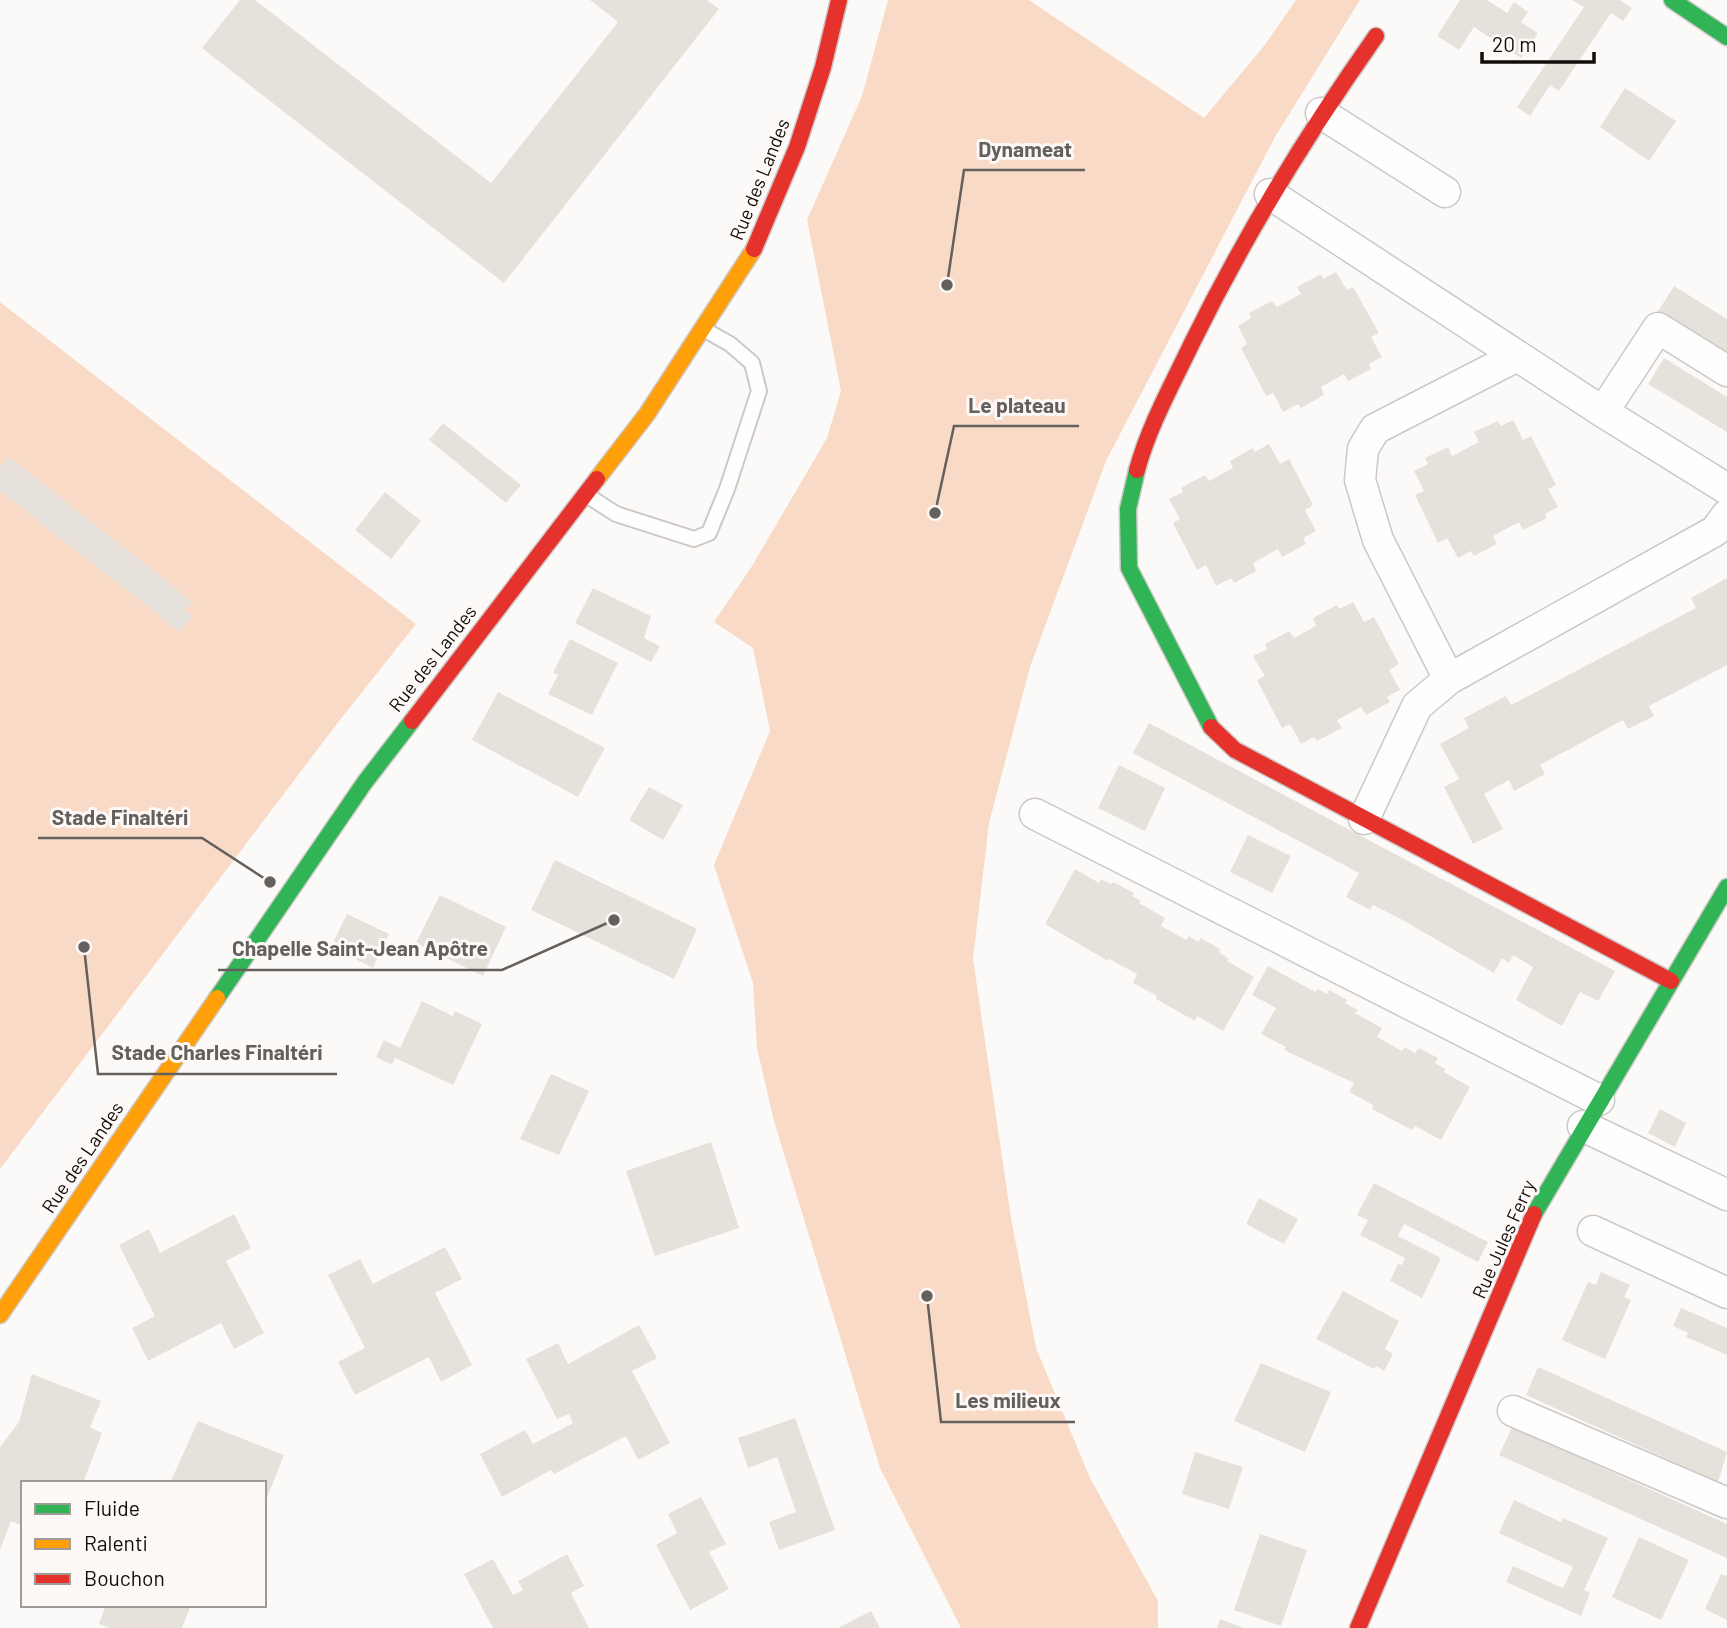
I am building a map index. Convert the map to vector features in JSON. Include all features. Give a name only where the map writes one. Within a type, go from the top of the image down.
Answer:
[{"type":"street","name":"Rue des Landes","points":[[0,1315],[365,782],[422,704],[587,495],[705,330],[760,240],[797,147],[823,67],[839,0]]},
{"type":"street","points":[[1672,0],[1727,37]]},
{"type":"street","points":[[1376,36],[1321,113],[1226,269],[1141,449],[1126,508],[1129,568],[1210,726],[1234,750],[1671,981]]},
{"type":"street","points":[[1321,113],[1445,192]]},
{"type":"street","points":[[1270,194],[1603,412],[1727,489]]},
{"type":"street","points":[[1603,412],[1658,328],[1727,371]]},
{"type":"street","points":[[1449,679],[1378,540],[1360,480],[1363,450],[1375,429],[1517,356]]},
{"type":"street","points":[[1364,819],[1417,706],[1449,679],[1715,531],[1727,515]]},
{"type":"street","points":[[1035,814],[1599,1100]]},
{"type":"street","name":"Rue Jules Ferry","points":[[1358,1628],[1538,1205],[1727,887]]},
{"type":"street","points":[[1583,1126],[1727,1195]]},
{"type":"street","points":[[1593,1231],[1727,1293]]},
{"type":"street","points":[[1513,1411],[1727,1503]]},
{"type":"lane","points":[[587,495],[616,514],[694,539],[709,533],[727,489],[759,391],[752,363],[730,344],[705,330]]},
{"type":"shaded area","points":[[888,0],[1029,0],[1204,118],[1264,46],[1296,0],[1360,0],[1275,137],[1106,461],[1030,667],[989,823],[973,959],[1011,1218],[1036,1348],[1090,1478],[1158,1601],[1158,1628],[961,1628],[880,1468],[774,1121],[757,1048],[753,983],[714,865],[770,731],[753,648],[714,622],[752,566],[827,438],[841,391],[807,220],[862,96]]},
{"type":"shaded area","points":[[0,302],[416,624],[336,725],[0,1169]]},
{"type":"building","points":[[240,0],[255,0],[491,183],[618,22],[590,0],[707,0],[719,9],[504,283],[202,48]]},
{"type":"building","points":[[1460,0],[1487,0],[1507,13],[1514,2],[1528,12],[1521,22],[1538,33],[1521,58],[1474,27],[1459,50],[1437,36]]},
{"type":"building","points":[[1572,0],[1620,0],[1632,8],[1623,21],[1611,13],[1559,91],[1550,85],[1530,116],[1517,107],[1584,7]]},
{"type":"building","points":[[1625,88],[1676,121],[1649,161],[1600,127]]},
{"type":"building","points":[[1336,272],[1347,290],[1353,287],[1379,333],[1371,337],[1382,357],[1369,364],[1371,369],[1348,381],[1344,374],[1321,387],[1324,395],[1301,408],[1298,404],[1283,412],[1273,393],[1266,396],[1241,348],[1247,344],[1238,326],[1251,318],[1249,313],[1272,301],[1277,307],[1301,294],[1297,287],[1321,274],[1323,279]]},
{"type":"building","points":[[1674,286],[1727,319],[1727,356],[1657,313]]},
{"type":"building","points":[[1664,358],[1727,397],[1727,432],[1648,384]]},
{"type":"building","points":[[1513,420],[1523,440],[1531,436],[1556,485],[1548,489],[1558,507],[1545,514],[1547,518],[1523,530],[1519,522],[1493,536],[1497,544],[1474,556],[1471,551],[1458,558],[1447,538],[1438,543],[1415,495],[1424,491],[1414,471],[1428,464],[1425,458],[1448,447],[1452,456],[1479,442],[1474,432],[1498,421],[1501,426]]},
{"type":"building","points":[[443,423],[521,485],[506,503],[429,440]]},
{"type":"building","points":[[1269,444],[1280,464],[1289,459],[1313,505],[1305,510],[1316,531],[1303,538],[1306,544],[1282,557],[1278,549],[1253,563],[1256,571],[1234,583],[1231,578],[1216,586],[1206,565],[1197,570],[1173,523],[1180,519],[1169,499],[1183,492],[1181,488],[1205,475],[1209,481],[1233,468],[1230,461],[1253,448],[1255,452]]},
{"type":"building","points":[[9,457],[193,602],[185,610],[193,616],[180,632],[0,491],[0,464],[2,466]]},
{"type":"building","points":[[385,492],[421,521],[391,559],[355,530]]},
{"type":"building","points":[[1727,578],[1727,665],[1649,706],[1654,716],[1628,729],[1623,720],[1540,765],[1545,774],[1514,791],[1509,780],[1484,794],[1503,829],[1473,844],[1444,787],[1459,779],[1440,744],[1469,728],[1464,718],[1506,696],[1511,705],[1696,608],[1691,598]]},
{"type":"building","points":[[593,588],[651,616],[644,638],[660,646],[651,662],[575,623]]},
{"type":"building","points":[[1353,602],[1364,622],[1374,617],[1399,664],[1389,670],[1400,690],[1387,697],[1390,702],[1366,715],[1361,707],[1337,720],[1342,728],[1317,741],[1314,737],[1301,744],[1290,724],[1282,728],[1257,680],[1265,676],[1253,656],[1267,649],[1265,644],[1289,631],[1294,638],[1316,626],[1313,618],[1337,605],[1339,609]]},
{"type":"building","points":[[570,639],[618,663],[592,715],[548,694],[558,675],[553,673]]},
{"type":"building","points":[[498,692],[605,748],[578,797],[472,740]]},
{"type":"building","points":[[1149,723],[1615,971],[1598,1001],[1580,992],[1562,1026],[1516,1000],[1533,967],[1513,955],[1509,963],[1502,958],[1494,973],[1399,918],[1373,905],[1370,910],[1346,897],[1359,873],[1133,753]]},
{"type":"building","points":[[1119,765],[1165,788],[1145,831],[1098,808]]},
{"type":"building","points":[[649,787],[683,805],[663,840],[629,820]]},
{"type":"building","points":[[1248,835],[1291,856],[1272,893],[1230,872]]},
{"type":"building","points":[[555,860],[697,929],[674,979],[531,910]]},
{"type":"building","points":[[1075,869],[1099,883],[1101,879],[1111,884],[1113,882],[1134,893],[1132,896],[1141,901],[1139,903],[1165,918],[1161,926],[1186,940],[1189,936],[1198,942],[1201,938],[1220,949],[1219,952],[1229,959],[1227,961],[1254,977],[1223,1031],[1197,1016],[1195,1021],[1156,999],[1157,996],[1133,983],[1137,974],[1109,959],[1108,961],[1045,924]]},
{"type":"building","points":[[440,895],[506,927],[483,976],[416,943]]},
{"type":"building","points":[[347,914],[389,934],[373,968],[331,947]]},
{"type":"building","points":[[1268,966],[1315,992],[1318,989],[1327,994],[1329,990],[1347,1000],[1345,1003],[1358,1010],[1355,1013],[1382,1028],[1377,1037],[1402,1051],[1405,1047],[1415,1053],[1419,1048],[1438,1058],[1435,1063],[1445,1069],[1444,1072],[1470,1087],[1441,1140],[1415,1126],[1412,1130],[1372,1109],[1373,1105],[1349,1092],[1354,1083],[1284,1050],[1286,1047],[1261,1034],[1276,1008],[1252,995]]},
{"type":"building","points":[[422,1001],[453,1016],[455,1011],[482,1024],[453,1085],[395,1058],[392,1065],[376,1057],[384,1040],[400,1048]]},
{"type":"building","points":[[551,1074],[589,1091],[559,1155],[520,1139]]},
{"type":"building","points":[[1660,1109],[1686,1123],[1675,1147],[1648,1133]]},
{"type":"building","points":[[711,1142],[739,1228],[655,1256],[626,1171]]},
{"type":"building","points":[[1374,1183],[1488,1242],[1478,1262],[1404,1224],[1398,1236],[1441,1258],[1422,1298],[1390,1281],[1398,1264],[1402,1265],[1405,1258],[1360,1235],[1368,1220],[1357,1215]]},
{"type":"building","points":[[1259,1198],[1298,1219],[1284,1244],[1246,1224]]},
{"type":"building","points":[[234,1214],[251,1248],[226,1261],[264,1333],[234,1349],[221,1323],[148,1361],[132,1328],[155,1316],[119,1245],[149,1229],[160,1253]]},
{"type":"building","points":[[445,1247],[462,1279],[435,1293],[472,1365],[441,1382],[429,1357],[355,1395],[338,1362],[365,1348],[328,1275],[360,1259],[373,1284]]},
{"type":"building","points":[[1601,1272],[1630,1285],[1624,1297],[1631,1300],[1605,1359],[1562,1340],[1588,1282],[1596,1285]]},
{"type":"building","points":[[1343,1291],[1399,1321],[1385,1349],[1393,1354],[1384,1371],[1376,1366],[1374,1369],[1316,1339]]},
{"type":"building","points":[[1681,1308],[1727,1328],[1727,1355],[1686,1337],[1688,1333],[1673,1326]]},
{"type":"building","points":[[639,1325],[657,1358],[632,1371],[670,1443],[638,1460],[626,1436],[554,1474],[551,1470],[502,1497],[480,1454],[525,1430],[533,1444],[573,1423],[569,1414],[557,1419],[526,1359],[558,1343],[568,1364]]},
{"type":"building","points":[[1261,1363],[1331,1392],[1305,1452],[1234,1421]]},
{"type":"building","points":[[1538,1367],[1727,1452],[1718,1482],[1526,1395]]},
{"type":"building","points":[[32,1374],[101,1401],[90,1427],[102,1433],[84,1481],[21,1481],[21,1525],[11,1521],[0,1550],[0,1447],[19,1422]]},
{"type":"building","points":[[795,1418],[835,1530],[779,1550],[769,1522],[796,1512],[777,1457],[748,1468],[738,1438]]},
{"type":"building","points":[[198,1421],[284,1455],[266,1500],[266,1481],[171,1481]]},
{"type":"building","points":[[1512,1427],[1727,1524],[1727,1558],[1499,1455]]},
{"type":"building","points":[[1195,1452],[1243,1467],[1229,1509],[1182,1494]]},
{"type":"building","points":[[701,1497],[726,1544],[709,1552],[729,1589],[690,1610],[656,1545],[677,1533],[668,1514]]},
{"type":"building","points":[[1514,1500],[1561,1522],[1563,1518],[1608,1538],[1584,1590],[1590,1593],[1581,1616],[1506,1582],[1513,1566],[1563,1588],[1573,1567],[1499,1533]]},
{"type":"building","points":[[1260,1534],[1307,1550],[1281,1626],[1234,1610]]},
{"type":"building","points":[[1639,1537],[1689,1560],[1661,1620],[1612,1597]]},
{"type":"building","points":[[567,1554],[584,1586],[571,1593],[589,1628],[493,1628],[464,1574],[493,1559],[513,1595],[523,1590],[518,1581]]},
{"type":"building","points":[[1721,1574],[1727,1576],[1727,1620],[1705,1609]]},
{"type":"building","points":[[105,1607],[190,1607],[182,1628],[109,1628],[99,1624]]},
{"type":"building","points":[[871,1611],[880,1628],[838,1628]]},
{"type":"building","points":[[1220,1619],[1244,1628],[1217,1628]]},
{"type":"traffic: fast","points":[[1672,0],[1727,37]]},
{"type":"traffic: fast","points":[[1137,470],[1128,509],[1129,568],[1211,727]]},
{"type":"traffic: fast","points":[[217,998],[365,782],[412,721]]},
{"type":"traffic: fast","points":[[1534,1214],[1727,887]]},
{"type":"traffic: slow","points":[[597,479],[647,414],[754,249]]},
{"type":"traffic: slow","points":[[0,1315],[217,998]]},
{"type":"traffic: jam","points":[[754,249],[797,147],[823,67],[839,0]]},
{"type":"traffic: jam","points":[[1137,470],[1162,406],[1233,263],[1301,148],[1376,36]]},
{"type":"traffic: jam","points":[[412,721],[597,479]]},
{"type":"traffic: jam","points":[[1211,727],[1235,750],[1671,981]]},
{"type":"traffic: jam","points":[[1358,1628],[1534,1214]]},
{"type":"place","name":"Dynameat","points":[[947,285]]},
{"type":"place","name":"Le plateau","points":[[935,513]]},
{"type":"place","name":"Stade Finaltéri","points":[[270,882]]},
{"type":"place","name":"Chapelle Saint-Jean Apôtre","points":[[614,920]]},
{"type":"place","name":"Stade Charles Finaltéri","points":[[84,947]]},
{"type":"place","name":"Les milieux","points":[[927,1296]]}]
